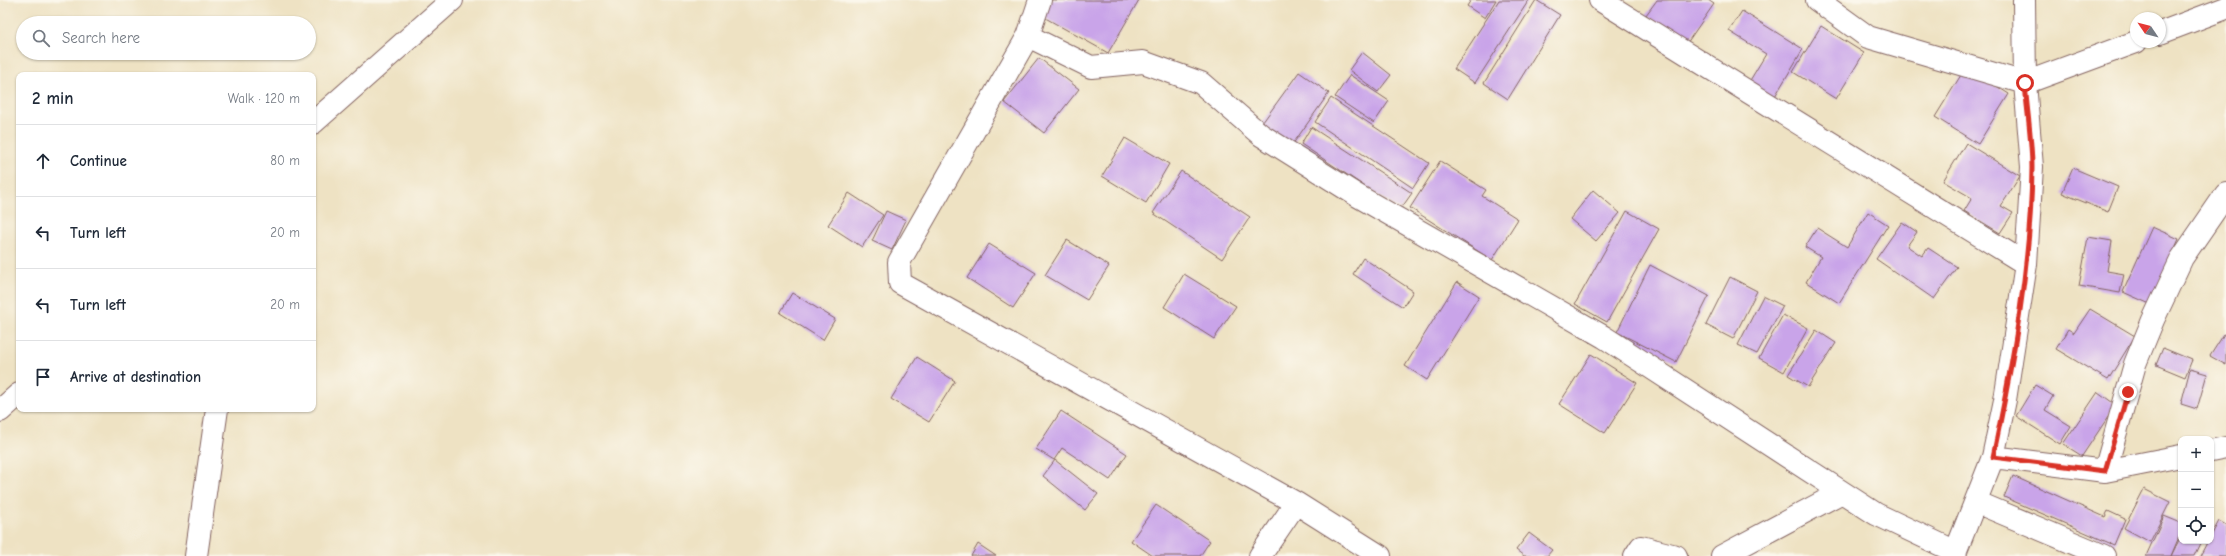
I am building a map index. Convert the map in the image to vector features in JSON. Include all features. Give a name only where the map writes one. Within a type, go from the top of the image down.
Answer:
[{"type":"street","points":[[316,121],[452,0]]},
{"type":"street","points":[[1040,0],[1028,36],[899,262],[900,283],[1296,503],[1380,556]]},
{"type":"street","points":[[1600,0],[2026,264]]},
{"type":"street","points":[[1817,0],[1868,37],[2025,83],[2130,44]]},
{"type":"street","points":[[1028,36],[1091,67],[1143,62],[1202,83],[1261,134],[1358,196],[1604,337],[1876,514],[1955,554],[1993,457],[2005,400],[2026,264],[2032,167],[2025,83],[2024,0]]},
{"type":"street","points":[[2166,31],[2226,8]]},
{"type":"street","points":[[2105,471],[2135,364],[2153,320],[2182,258],[2226,194]]},
{"type":"street","points":[[0,411],[16,397]]},
{"type":"street","points":[[196,556],[217,412]]},
{"type":"street","points":[[2214,450],[2226,448]]},
{"type":"street","points":[[1993,457],[2105,471],[2178,457]]},
{"type":"street","points":[[1722,556],[1842,492]]},
{"type":"street","points":[[1976,502],[2104,556]]},
{"type":"street","points":[[1260,556],[1296,503]]},
{"type":"street","points":[[1635,556],[1641,547],[1676,556]]},
{"type":"building","points":[[1049,0],[1139,0],[1108,53],[1040,15]]},
{"type":"building","points":[[1471,0],[1496,0],[1485,18],[1467,6]]},
{"type":"building","points":[[1499,0],[1529,0],[1475,83],[1454,69]]},
{"type":"building","points":[[1536,0],[1560,15],[1508,99],[1484,83]]},
{"type":"building","points":[[1657,0],[1708,0],[1714,4],[1687,43],[1646,15]]},
{"type":"building","points":[[1742,11],[1803,49],[1771,103],[1746,87],[1766,54],[1729,31]]},
{"type":"building","points":[[1821,26],[1864,53],[1836,99],[1793,72]]},
{"type":"building","points":[[1362,52],[1391,75],[1378,92],[1349,70]]},
{"type":"building","points":[[1039,58],[1079,89],[1044,133],[1004,102]]},
{"type":"building","points":[[1966,67],[2009,94],[1978,144],[1935,117]]},
{"type":"building","points":[[1299,72],[1329,93],[1290,148],[1260,126]]},
{"type":"building","points":[[1350,75],[1389,101],[1374,123],[1335,97]]},
{"type":"building","points":[[1331,98],[1429,163],[1413,188],[1315,122]]},
{"type":"building","points":[[1311,127],[1412,193],[1400,210],[1301,144]]},
{"type":"building","points":[[1125,138],[1169,164],[1146,203],[1102,176]]},
{"type":"building","points":[[1966,143],[2020,176],[2001,206],[2013,213],[2000,233],[1964,211],[1972,198],[1943,181]]},
{"type":"building","points":[[1440,161],[1486,190],[1482,196],[1518,219],[1492,260],[1410,208]]},
{"type":"building","points":[[2073,168],[2118,187],[2108,212],[2062,193]]},
{"type":"building","points":[[1181,171],[1250,217],[1222,259],[1153,213]]},
{"type":"building","points":[[1593,190],[1620,213],[1596,241],[1570,219]]},
{"type":"building","points":[[849,193],[883,215],[862,247],[828,225]]},
{"type":"building","points":[[886,211],[906,220],[892,250],[872,241]]},
{"type":"building","points":[[1627,211],[1659,229],[1607,322],[1575,304]]},
{"type":"building","points":[[1868,212],[1888,225],[1839,303],[1806,282],[1821,257],[1805,247],[1817,228],[1847,247]]},
{"type":"building","points":[[1902,222],[1917,232],[1907,246],[1922,256],[1928,248],[1957,267],[1934,299],[1876,259]]},
{"type":"building","points":[[2152,227],[2179,239],[2150,304],[2123,292]]},
{"type":"building","points":[[2088,237],[2112,241],[2107,271],[2124,274],[2120,293],[2079,286]]},
{"type":"building","points":[[1067,240],[1109,266],[1087,300],[1045,275]]},
{"type":"building","points":[[989,244],[1036,273],[1013,308],[967,278]]},
{"type":"building","points":[[1363,258],[1413,291],[1403,307],[1353,274]]},
{"type":"building","points":[[1650,265],[1709,296],[1676,362],[1617,332]]},
{"type":"building","points":[[1184,274],[1236,306],[1214,339],[1164,307]]},
{"type":"building","points":[[1730,277],[1757,291],[1733,339],[1706,325]]},
{"type":"building","points":[[1457,282],[1479,296],[1427,380],[1405,366]]},
{"type":"building","points":[[792,293],[835,319],[823,340],[780,313]]},
{"type":"building","points":[[1763,296],[1783,306],[1757,354],[1738,345]]},
{"type":"building","points":[[2090,309],[2135,336],[2108,380],[2056,349],[2068,329],[2074,333]]},
{"type":"building","points":[[1783,315],[1808,328],[1784,372],[1759,358]]},
{"type":"building","points":[[1816,330],[1836,343],[1808,387],[1788,375]]},
{"type":"building","points":[[2224,334],[2226,335],[2226,365],[2210,356]]},
{"type":"building","points":[[2163,348],[2192,360],[2185,377],[2156,365]]},
{"type":"building","points":[[1591,354],[1637,383],[1605,433],[1559,404]]},
{"type":"building","points":[[917,357],[955,381],[929,422],[891,399]]},
{"type":"building","points":[[2190,369],[2207,374],[2197,409],[2181,404]]},
{"type":"building","points":[[2035,385],[2053,396],[2045,410],[2071,426],[2060,444],[2016,416]]},
{"type":"building","points":[[2098,392],[2116,405],[2082,456],[2063,444]]},
{"type":"building","points":[[1061,411],[1127,454],[1110,480],[1062,448],[1054,460],[1036,449]]},
{"type":"building","points":[[1055,460],[1098,494],[1085,510],[1043,476]]},
{"type":"building","points":[[2013,476],[2105,517],[2108,511],[2125,519],[2114,545],[2004,497]]},
{"type":"building","points":[[2144,489],[2170,502],[2150,542],[2124,528]]},
{"type":"building","points":[[1156,505],[1210,541],[1200,556],[1153,556],[1131,541]]},
{"type":"building","points":[[2164,516],[2178,522],[2178,539],[2171,556],[2146,556]]},
{"type":"building","points":[[2219,521],[2226,525],[2226,556],[2200,556],[2206,544],[2214,544],[2214,530]]},
{"type":"building","points":[[1529,533],[1552,550],[1547,556],[1524,556],[1516,550]]},
{"type":"building","points":[[2178,542],[2178,544],[2200,544],[2194,556],[2171,556]]},
{"type":"building","points":[[978,544],[996,556],[971,556]]},
{"type":"route","points":[[2025,83],[2032,167],[2026,264],[2005,400],[1993,457],[2105,471],[2128,392]]}]
